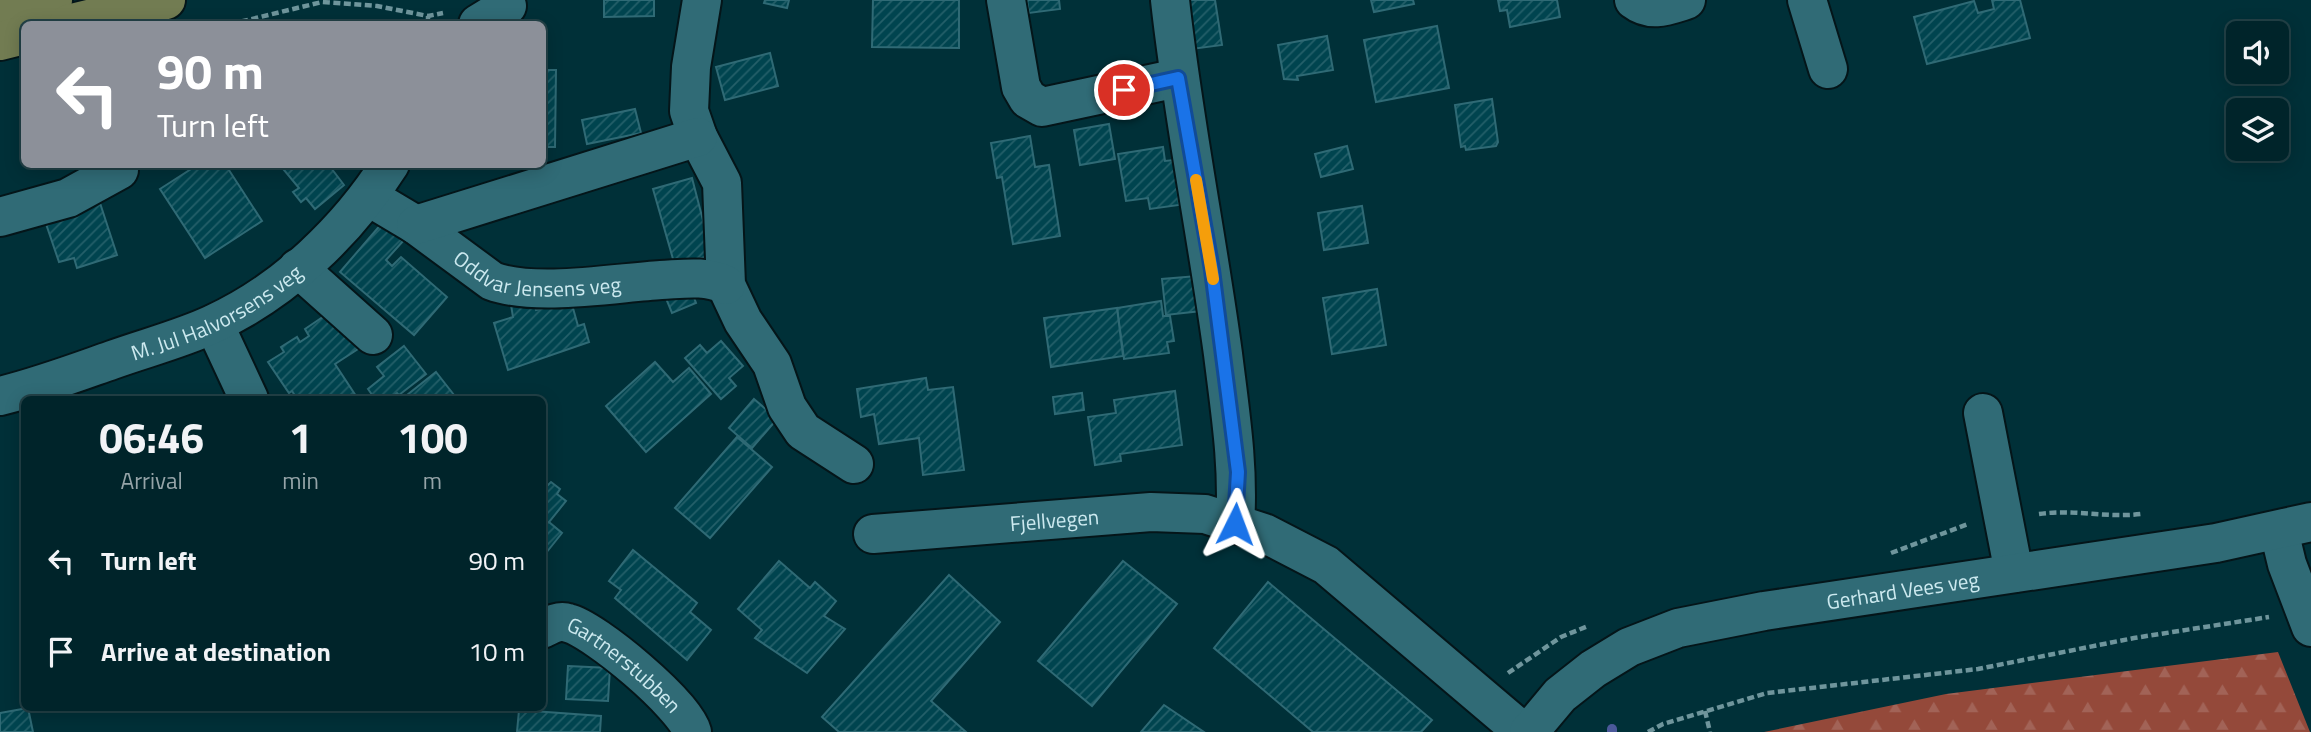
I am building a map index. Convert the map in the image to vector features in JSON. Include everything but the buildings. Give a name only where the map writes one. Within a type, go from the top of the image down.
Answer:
[{"type":"main road","points":[[0,12],[53,0]]},
{"type":"main road","points":[[80,21],[166,0]]},
{"type":"main road","points":[[0,41],[21,36]]},
{"type":"street","points":[[702,0],[691,67],[688,111],[722,183],[726,285],[743,321],[772,364],[788,407],[803,430],[854,464]]},
{"type":"street","points":[[1006,0],[1021,87],[1028,99],[1042,107],[1178,78]]},
{"type":"street","points":[[1170,0],[1178,78],[1212,270],[1238,472],[1235,524]]},
{"type":"street","points":[[1634,0],[1643,7],[1662,8],[1686,0]]},
{"type":"street","points":[[1807,0],[1828,69]]},
{"type":"street","points":[[416,225],[698,137]]},
{"type":"street","name":"M. Jul Halvorsens veg","points":[[2,386],[214,324],[298,268],[336,235],[369,197],[387,168]]},
{"type":"street","points":[[0,217],[68,198],[119,170]]},
{"type":"street","name":"Oddvar Jensens veg","points":[[369,197],[416,225],[492,281],[507,286],[537,288],[699,278],[726,285]]},
{"type":"street","points":[[298,268],[373,335]]},
{"type":"street","points":[[214,324],[248,396]]},
{"type":"street","points":[[1983,412],[2014,573]]},
{"type":"street","name":"Fjellvegen","points":[[873,534],[1152,512],[1205,514],[1264,533],[1326,565],[1523,732]]},
{"type":"street","points":[[2295,526],[2308,619]]},
{"type":"street","name":"Gerhard Vees veg","points":[[1528,732],[1560,695],[1593,669],[1629,647],[1678,628],[1742,615],[2295,526]]},
{"type":"street","name":"Gartnerstubben","points":[[546,628],[564,621],[581,626],[659,688],[679,709],[692,732]]},
{"type":"path","points":[[243,21],[322,1],[377,6],[428,16],[428,21]]},
{"type":"path","points":[[1648,732],[1663,724],[1767,693],[1978,669],[2134,638],[2308,619]]},
{"type":"path","points":[[1705,711],[1710,732]]},
{"type":"green space","points":[[2278,652],[2310,732],[1764,732],[1946,694]]},
{"type":"slow traffic","points":[[1196,180],[1213,279]]},
{"type":"route","points":[[1124,90],[1178,78],[1212,270],[1238,472],[1235,524]]}]
